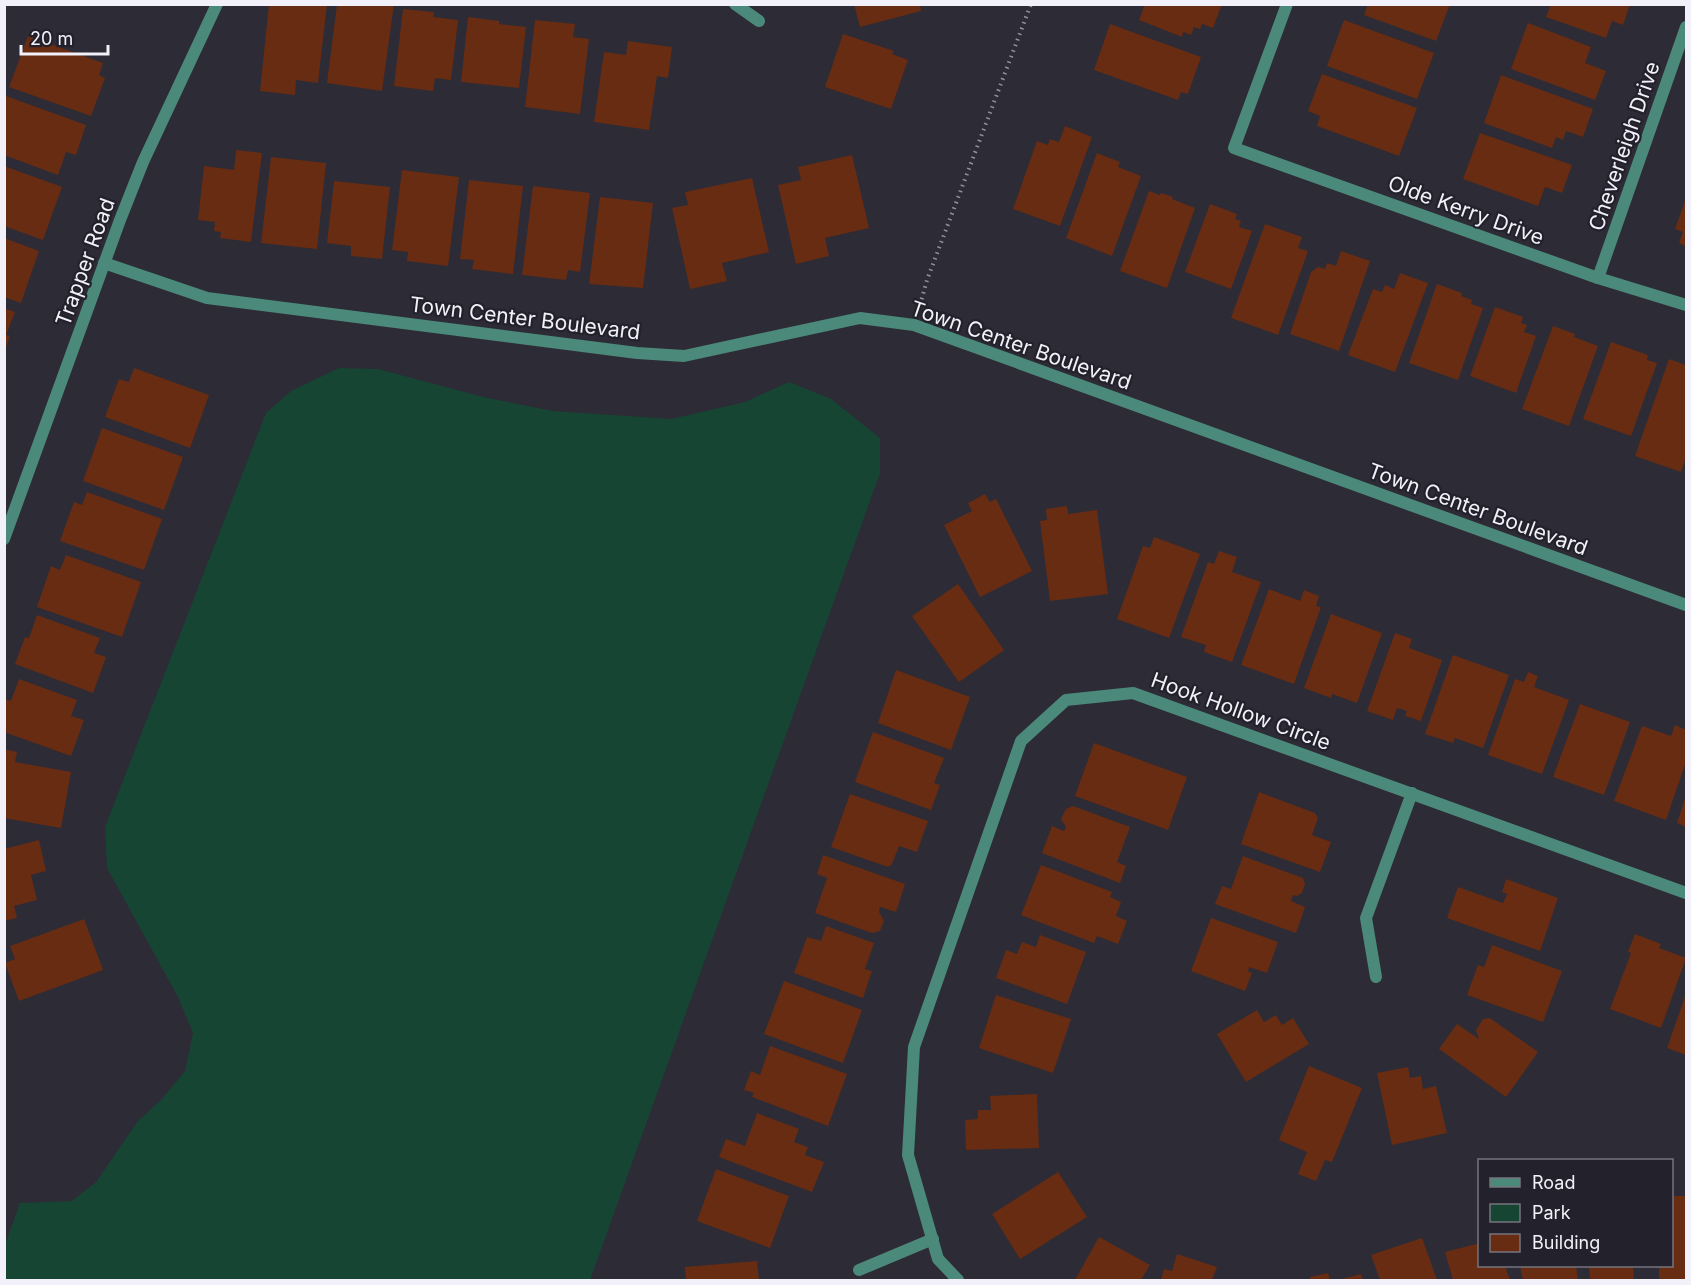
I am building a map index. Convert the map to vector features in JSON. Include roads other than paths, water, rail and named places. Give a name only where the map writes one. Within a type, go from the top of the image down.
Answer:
[{"type":"street","name":"Trapper Road","points":[[4,539],[143,162],[217,4]]},
{"type":"street","points":[[735,4],[759,21]]},
{"type":"street","name":"Olde Kerry Drive","points":[[1287,4],[1234,148],[1598,279],[1686,306]]},
{"type":"street","name":"Cheverleigh Drive","points":[[1598,279],[1686,27]]},
{"type":"street","name":"Town Center Boulevard","points":[[104,263],[207,298],[637,353],[684,356],[860,318],[914,325],[1686,605]]},
{"type":"street","name":"Hook Hollow Circle","points":[[958,1281],[938,1259],[908,1155],[914,1047],[1021,741],[1066,700],[1133,693],[1686,893]]},
{"type":"street","points":[[1376,977],[1366,918],[1412,793]]},
{"type":"street","points":[[859,1270],[933,1239]]}]
